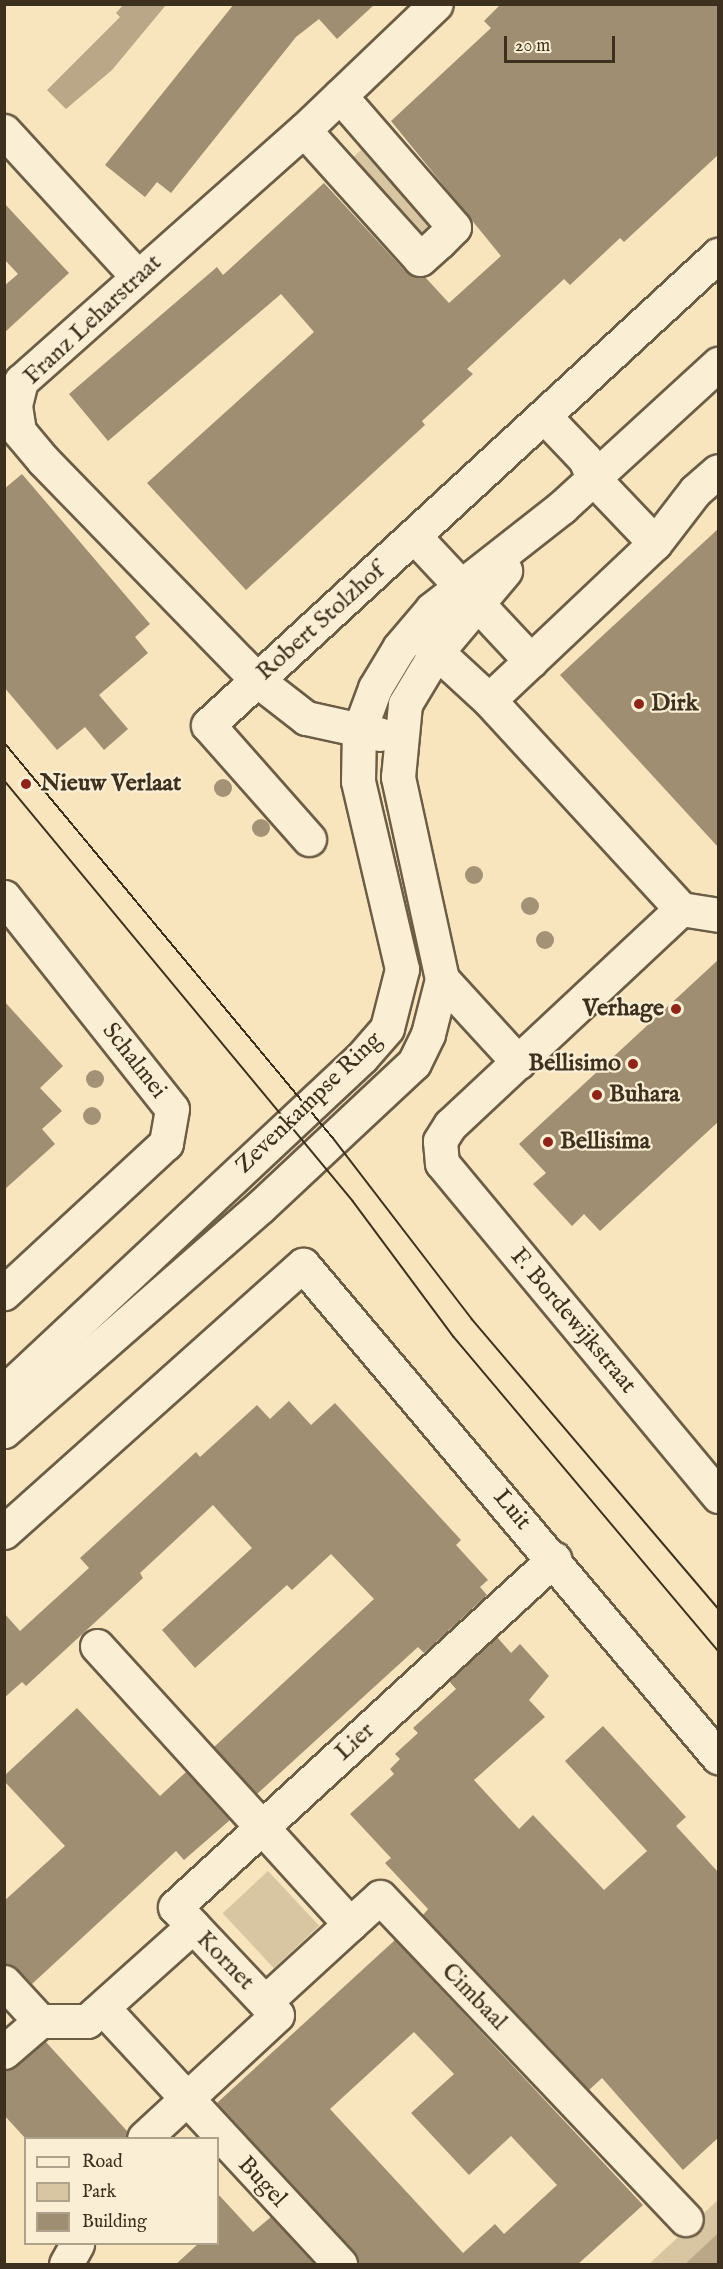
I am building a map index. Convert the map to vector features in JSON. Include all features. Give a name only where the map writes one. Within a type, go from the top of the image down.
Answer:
[{"type":"street","name":"Franz Leharstraat","points":[[400,736],[359,731],[306,718],[257,680],[19,430],[15,405],[21,381],[304,130],[436,4]]},
{"type":"street","points":[[304,130],[420,259],[439,242],[454,227],[340,96]]},
{"type":"street","points":[[4,131],[137,276]]},
{"type":"street","name":"Robert Stolzhof","points":[[309,839],[208,725],[545,417],[718,255]]},
{"type":"street","name":"Zevenkampse Ring","points":[[4,1431],[388,1090],[414,1063],[428,1034],[442,979],[398,777],[400,736],[405,704],[432,609],[469,595],[592,478],[718,364]]},
{"type":"street","points":[[545,417],[585,459],[592,478],[655,543]]},
{"type":"street","points":[[489,700],[655,543],[696,491],[718,471]]},
{"type":"street","points":[[414,536],[531,661]]},
{"type":"street","points":[[424,642],[489,700],[681,909],[718,915]]},
{"type":"street","name":"Zevenkampse Ring","points":[[4,1392],[362,1057],[387,1028],[402,969],[358,781],[359,731],[375,688],[424,642]]},
{"type":"street","name":"Schalmei","points":[[4,897],[172,1109],[166,1143],[4,1293]]},
{"type":"street","points":[[442,979],[518,1062],[681,909]]},
{"type":"street","name":"F. Bordewijkstraat","points":[[518,1062],[450,1125],[440,1141],[442,1163],[718,1496]]},
{"type":"street","name":"Luit","points":[[11,1514],[303,1265],[554,1559],[718,1757]]},
{"type":"street","name":"Lier","points":[[193,1926],[176,1907],[554,1559]]},
{"type":"street","points":[[97,1646],[264,1826],[350,1924],[265,2002]]},
{"type":"street","name":"Cimbaal","points":[[350,1924],[380,1898],[686,2218]]},
{"type":"street","name":"Kornet","points":[[40,2020],[87,2021],[193,1926],[277,2015],[185,2099]]},
{"type":"street","points":[[4,1982],[40,2020],[4,2052]]},
{"type":"street","name":"Bugel","points":[[103,2008],[340,2265]]},
{"type":"street","points":[[146,2137],[185,2099]]},
{"type":"street","points":[[66,2265],[76,2245]]},
{"type":"green space","points":[[371,141],[447,225],[421,248],[346,164]]},
{"type":"green space","points":[[268,1871],[319,1926],[274,1968],[223,1913]]},
{"type":"green space","points":[[718,2200],[718,2233],[685,2264],[649,2264]]},
{"type":"shaded area","points":[[124,4],[166,5],[112,70],[66,109],[47,90],[120,17],[116,13]]},
{"type":"shaded area","points":[[718,2233],[718,2264],[685,2264]]},
{"type":"building","points":[[234,4],[375,4],[337,39],[319,19],[296,37],[171,193],[157,182],[145,197],[105,165]]},
{"type":"building","points":[[501,4],[718,4],[718,155],[624,242],[620,238],[570,285],[564,279],[467,369],[473,374],[422,421],[425,425],[246,590],[147,483],[314,332],[281,294],[108,441],[69,394],[217,267],[223,275],[324,183],[406,272],[425,277],[449,303],[501,256],[391,121],[491,28],[484,21]]},
{"type":"building","points":[[4,203],[69,273],[4,333],[4,286],[18,274],[4,259]]},
{"type":"building","points":[[22,474],[150,624],[135,637],[148,653],[99,695],[128,729],[104,750],[85,727],[57,750],[4,687],[4,489]]},
{"type":"building","points":[[718,529],[718,847],[560,675]]},
{"type":"building","points":[[718,960],[718,1122],[600,1231],[584,1214],[572,1226],[533,1184],[546,1173],[519,1144]]},
{"type":"building","points":[[4,1001],[63,1066],[40,1088],[62,1111],[42,1129],[55,1144],[4,1190]]},
{"type":"building","points":[[289,1401],[311,1425],[335,1403],[461,1540],[456,1545],[488,1580],[480,1587],[487,1595],[424,1653],[418,1647],[257,1794],[214,1747],[374,1599],[331,1554],[292,1590],[287,1585],[195,1668],[162,1630],[252,1548],[213,1505],[140,1573],[143,1578],[26,1686],[22,1682],[4,1698],[4,1613],[20,1631],[89,1568],[80,1558],[196,1452],[200,1457],[257,1405],[270,1419]]},
{"type":"building","points":[[497,1637],[511,1653],[520,1644],[549,1676],[529,1700],[545,1717],[474,1780],[519,1829],[533,1815],[604,1890],[647,1851],[565,1761],[603,1726],[686,1817],[676,1826],[718,1872],[718,2138],[683,2170],[602,2078],[589,2090],[423,1915],[428,1909],[385,1863],[391,1858],[350,1814],[394,1774],[390,1769],[400,1759],[395,1754],[418,1733],[413,1728],[456,1689],[449,1681]]},
{"type":"building","points":[[77,1708],[160,1796],[186,1772],[230,1820],[184,1860],[176,1851],[32,1984],[17,1969],[4,1964],[4,1901],[65,1846],[4,1781],[4,1776]]},
{"type":"building","points":[[395,1940],[643,2205],[577,2265],[358,2265],[354,2251],[217,2103]],"holes":[[[414,2032],[454,2074],[411,2113],[469,2175],[511,2136],[557,2185],[504,2234],[495,2224],[463,2253],[330,2109]]]},
{"type":"building","points":[[45,2041],[127,2131],[126,2137],[24,2137],[4,2115],[4,2070],[16,2066]]},
{"type":"building","points":[[219,2195],[253,2232],[271,2217],[315,2265],[175,2265],[197,2245],[219,2245]]},
{"type":"tram line","points":[[4,742],[334,1139],[472,1319],[718,1608]]},
{"type":"tram line","points":[[4,780],[353,1201],[454,1337],[718,1651]]},
{"type":"place","name":"Dirk","points":[[639,704]]},
{"type":"place","name":"Nieuw Verlaat","points":[[26,784]]},
{"type":"place","name":"Verhage","points":[[676,1009]]},
{"type":"place","name":"Bellisimo","points":[[633,1064]]},
{"type":"place","name":"Buhara","points":[[597,1095]]},
{"type":"place","name":"Bellisima","points":[[548,1142]]}]
